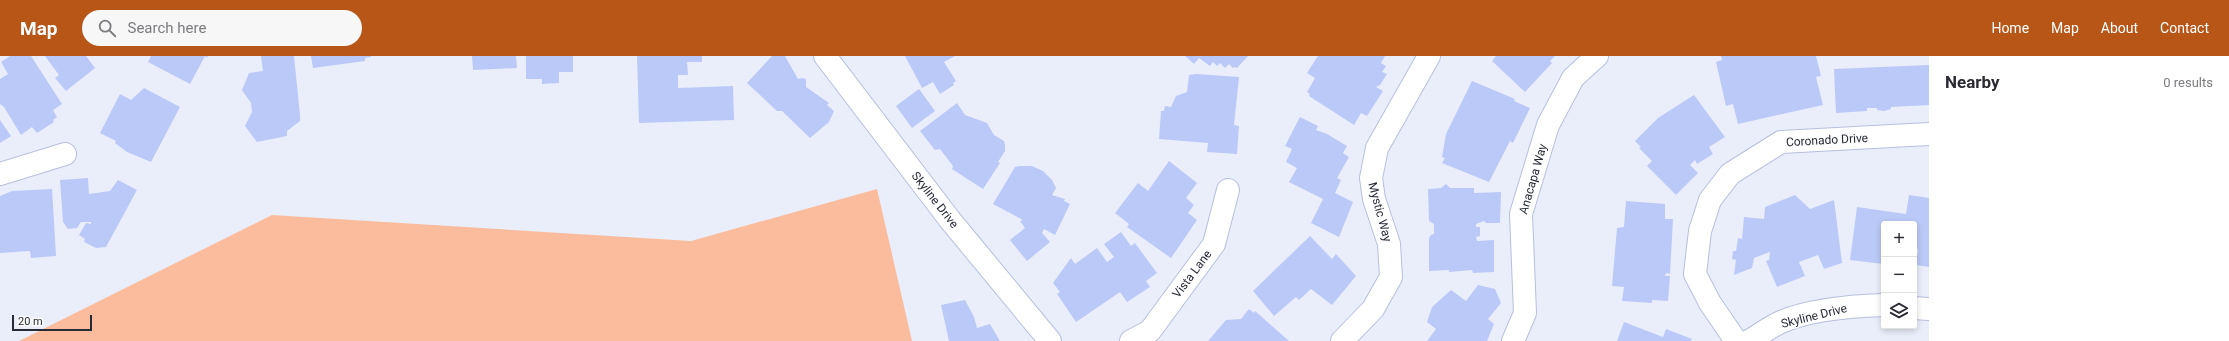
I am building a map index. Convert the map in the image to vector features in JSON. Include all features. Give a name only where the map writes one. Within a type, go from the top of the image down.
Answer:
[{"type":"street","name":"Skyline Drive","points":[[825,56],[950,220],[1050,341]]},
{"type":"street","name":"Mystic Way","points":[[1342,341],[1373,309],[1391,278],[1389,244],[1374,199],[1371,178],[1377,148],[1429,56]]},
{"type":"street","name":"Anacapa Way","points":[[1513,341],[1525,313],[1521,214],[1523,207],[1548,125],[1573,78],[1597,56]]},
{"type":"street","name":"Coronado Drive","points":[[1736,341],[1710,304],[1695,274],[1700,231],[1710,200],[1730,174],[1781,142],[1929,134]]},
{"type":"street","points":[[0,174],[65,154]]},
{"type":"street","name":"Vista Lane","points":[[1131,341],[1150,331],[1214,244],[1228,190]]},
{"type":"street","name":"Skyline Drive","points":[[1749,341],[1782,322],[1818,312],[1847,306],[1881,306]]},
{"type":"street","points":[[1917,308],[1929,309]]},
{"type":"shaded area","points":[[877,189],[912,341],[19,341],[272,215],[691,241]]},
{"type":"building","points":[[10,56],[31,56],[62,104],[53,110],[57,117],[53,120],[54,122],[37,133],[32,127],[21,135],[4,107],[0,104],[0,79],[8,74],[1,62]]},
{"type":"building","points":[[45,56],[86,56],[95,68],[66,91],[55,78],[59,75]]},
{"type":"building","points":[[151,56],[205,56],[190,84],[148,62]]},
{"type":"building","points":[[261,56],[294,56],[300,121],[287,131],[287,136],[257,142],[245,126],[252,112],[251,103],[242,90],[249,73],[263,71]]},
{"type":"building","points":[[311,56],[371,57],[365,58],[365,61],[313,68]]},
{"type":"building","points":[[472,56],[516,56],[517,68],[473,70]]},
{"type":"building","points":[[526,56],[573,56],[573,72],[559,72],[559,83],[542,84],[542,79],[526,79]]},
{"type":"building","points":[[637,56],[702,56],[702,62],[687,62],[688,75],[678,75],[678,88],[733,86],[734,120],[639,123]]},
{"type":"building","points":[[772,56],[785,56],[798,79],[806,79],[806,87],[829,103],[827,105],[834,111],[829,122],[810,138],[782,111],[777,111],[747,83]]},
{"type":"building","points":[[905,56],[955,56],[944,62],[956,81],[953,83],[954,85],[940,94],[933,82],[922,88]]},
{"type":"building","points":[[1185,56],[1248,56],[1237,68],[1233,68],[1229,64],[1225,68],[1220,63],[1217,66],[1213,62],[1210,66],[1199,58],[1194,64]]},
{"type":"building","points":[[1318,56],[1385,56],[1381,63],[1386,66],[1382,72],[1387,74],[1380,85],[1376,87],[1383,91],[1367,116],[1361,113],[1354,125],[1309,96],[1310,94],[1307,92],[1315,78],[1307,73]]},
{"type":"building","points":[[1496,56],[1555,56],[1550,61],[1552,63],[1525,92],[1492,61]]},
{"type":"building","points":[[1721,56],[1816,56],[1821,76],[1816,77],[1823,105],[1738,124],[1733,104],[1726,106],[1716,62],[1722,60]]},
{"type":"building","points":[[1929,65],[1929,105],[1891,107],[1891,109],[1884,111],[1877,110],[1877,108],[1867,108],[1867,111],[1836,113],[1834,69]]},
{"type":"building","points":[[1196,74],[1239,77],[1234,125],[1239,126],[1237,154],[1207,152],[1208,143],[1159,139],[1161,111],[1164,111],[1165,106],[1171,107],[1176,96],[1187,92],[1189,75]]},
{"type":"building","points":[[1472,81],[1515,99],[1514,101],[1530,108],[1513,143],[1510,141],[1489,182],[1442,163],[1445,158],[1442,157],[1446,134]]},
{"type":"building","points":[[144,88],[180,107],[151,162],[127,152],[115,143],[116,141],[100,133],[120,94],[131,100]]},
{"type":"building","points":[[919,89],[935,111],[912,128],[896,106]]},
{"type":"building","points":[[1694,95],[1725,137],[1709,147],[1713,154],[1697,164],[1695,160],[1690,165],[1698,173],[1676,195],[1647,166],[1652,161],[1639,148],[1641,147],[1635,141],[1658,118]]},
{"type":"building","points":[[957,103],[965,115],[987,123],[994,135],[1004,141],[1005,151],[998,162],[1000,163],[983,189],[952,169],[953,166],[940,149],[935,150],[920,131]]},
{"type":"building","points":[[1300,117],[1318,126],[1316,130],[1327,134],[1347,146],[1343,153],[1349,157],[1337,178],[1341,180],[1335,193],[1353,202],[1339,237],[1311,223],[1323,199],[1289,182],[1297,168],[1286,162],[1292,149],[1285,146]]},
{"type":"building","points":[[0,120],[11,136],[0,143]]},
{"type":"building","points":[[1169,161],[1197,183],[1186,198],[1194,205],[1188,213],[1197,220],[1171,258],[1127,227],[1129,224],[1115,213],[1138,183],[1148,191]]},
{"type":"building","points":[[1032,166],[1043,171],[1052,180],[1056,188],[1052,195],[1065,199],[1064,201],[1070,204],[1055,235],[1044,229],[1042,233],[1050,242],[1027,261],[1010,240],[1025,228],[1020,221],[1023,220],[993,204],[1015,167]]},
{"type":"building","points":[[88,178],[89,194],[110,191],[118,180],[137,190],[106,247],[96,248],[84,242],[85,239],[79,235],[86,223],[91,224],[91,222],[81,222],[77,228],[68,229],[63,222],[60,180]]},
{"type":"building","points":[[1446,184],[1450,188],[1474,188],[1474,193],[1501,192],[1500,223],[1486,223],[1484,221],[1476,224],[1476,227],[1480,227],[1480,236],[1476,237],[1477,241],[1494,240],[1494,272],[1473,273],[1472,270],[1449,272],[1449,270],[1429,271],[1429,238],[1434,234],[1434,224],[1429,221],[1428,189],[1441,188]]},
{"type":"building","points":[[52,189],[56,256],[31,258],[30,251],[0,253],[0,196],[12,191]]},
{"type":"building","points":[[1795,195],[1810,209],[1834,200],[1842,263],[1824,269],[1818,255],[1799,262],[1805,276],[1777,287],[1766,261],[1769,260],[1770,252],[1754,258],[1752,268],[1734,275],[1736,260],[1732,259],[1733,251],[1736,251],[1738,238],[1742,239],[1744,217],[1764,219],[1765,207]]},
{"type":"building","points":[[1909,195],[1929,198],[1929,267],[1917,265],[1917,221],[1881,221],[1881,264],[1850,260],[1857,207],[1906,214]]},
{"type":"building","points":[[1626,201],[1665,204],[1665,219],[1673,219],[1670,274],[1666,273],[1665,276],[1670,276],[1668,301],[1652,300],[1652,303],[1622,301],[1624,287],[1612,286],[1617,228],[1624,227]]},
{"type":"building","points":[[1121,232],[1131,246],[1135,243],[1157,273],[1146,281],[1150,287],[1127,302],[1120,292],[1076,322],[1057,294],[1060,292],[1053,283],[1071,258],[1075,264],[1097,248],[1107,262],[1114,257],[1104,244]]},
{"type":"building","points":[[1310,236],[1332,259],[1336,254],[1356,276],[1332,305],[1311,289],[1299,300],[1296,297],[1274,316],[1253,291]]},
{"type":"building","points":[[1478,285],[1495,289],[1501,303],[1488,319],[1494,324],[1487,341],[1427,341],[1436,329],[1427,322],[1432,307],[1451,290],[1466,301]]},
{"type":"building","points":[[965,300],[974,317],[977,328],[990,324],[1000,341],[949,341],[941,305]]},
{"type":"building","points":[[1249,309],[1254,313],[1255,311],[1289,341],[1208,341],[1226,320],[1241,319]]},
{"type":"building","points":[[1624,322],[1663,337],[1666,329],[1692,339],[1691,341],[1617,341]]}]
